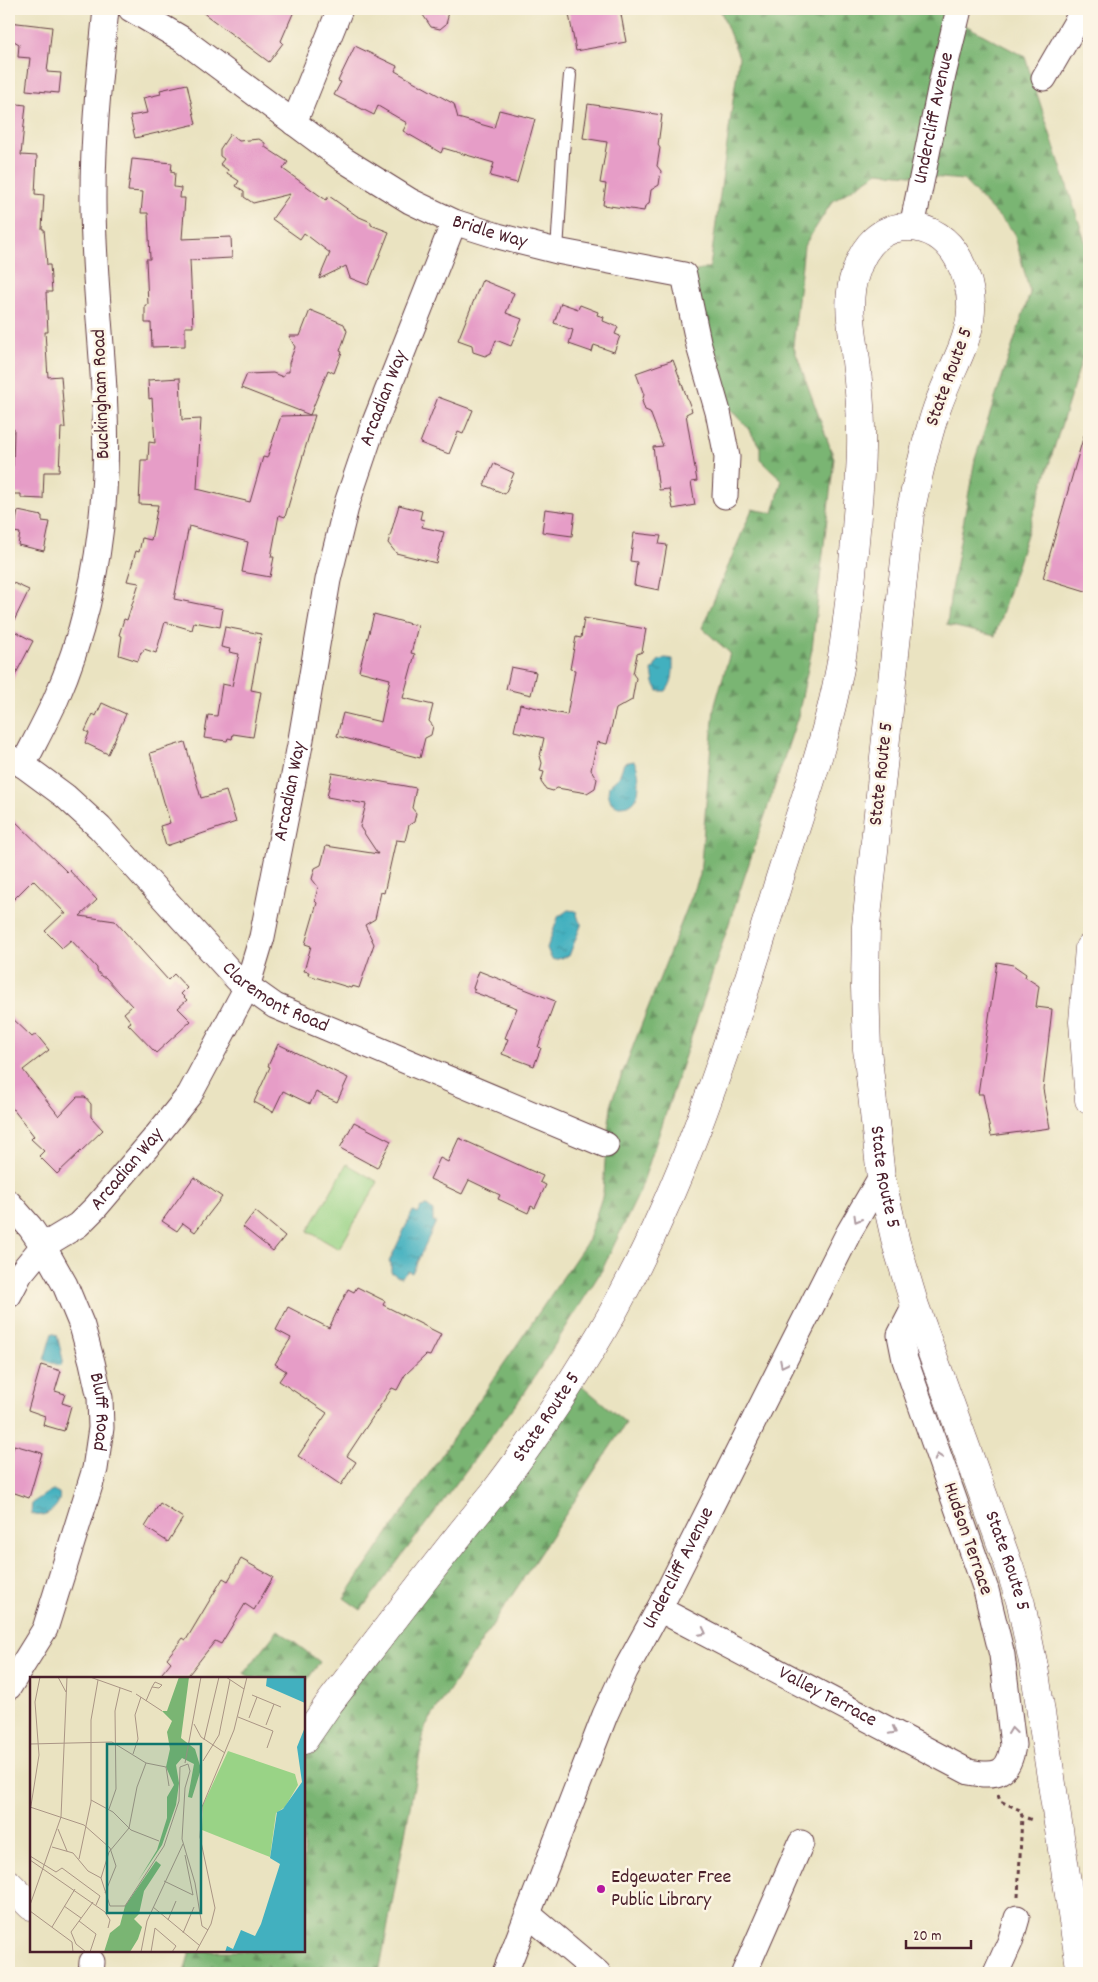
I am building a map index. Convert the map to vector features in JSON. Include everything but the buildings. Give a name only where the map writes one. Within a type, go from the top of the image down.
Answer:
[{"type":"main road","name":"State Route 5","points":[[305,1739],[328,1705],[536,1434],[590,1352],[637,1266],[669,1200],[697,1131],[748,984],[825,731],[840,670],[849,608],[862,456],[861,409],[850,307],[854,274],[867,246],[879,236],[896,228],[912,227],[926,230],[941,238],[954,250],[967,279],[971,317],[966,342],[938,405],[923,454],[910,513],[868,906],[865,988],[867,1050],[881,1177],[896,1242],[915,1306],[1010,1569],[1023,1612],[1034,1667],[1082,1973]]},
{"type":"main road","points":[[1089,948],[1083,1022],[1089,1100]]},
{"type":"main road","points":[[9,1884],[30,1905]]},
{"type":"street","name":"Buckingham Road","points":[[16,761],[56,699],[75,647],[92,583],[101,528],[105,472],[105,432],[92,196],[94,137],[106,9]]},
{"type":"street","name":"Bridle Way","points":[[132,9],[182,39],[344,160],[410,201],[454,222],[498,236],[558,251],[684,275],[699,346],[718,412],[728,457],[725,496]]},
{"type":"street","points":[[294,123],[340,9]]},
{"type":"street","name":"Undercliff Avenue","points":[[912,227],[959,9]]},
{"type":"street","points":[[1044,78],[1084,9]]},
{"type":"street","name":"Arcadian Way","points":[[9,1295],[20,1274],[43,1246],[78,1225],[84,1219],[120,1180],[190,1094],[247,988],[262,937],[300,745],[328,580],[347,502],[371,432],[454,222]]},
{"type":"street","name":"Claremont Road","points":[[16,761],[65,796],[100,828],[230,971],[247,988],[274,1006],[606,1146]]},
{"type":"street","name":"Undercliff Avenue","points":[[505,1973],[605,1715],[626,1670],[660,1609],[845,1241],[881,1177]]},
{"type":"street","name":"Bluff Road","points":[[9,1203],[30,1227],[43,1246],[65,1286],[82,1326],[100,1398],[101,1428],[95,1469],[45,1629],[9,1687]]},
{"type":"street","name":"Hudson Terrace","points":[[915,1306],[900,1335],[905,1360],[986,1590],[1002,1655],[1013,1745],[1008,1763],[997,1774]]},
{"type":"street","name":"Valley Terrace","points":[[660,1609],[969,1772],[987,1776],[997,1774]]},
{"type":"street","points":[[744,1973],[801,1843]]},
{"type":"street","points":[[529,1915],[598,1973]]},
{"type":"street","points":[[996,1973],[1010,1942],[1017,1918]]},
{"type":"lane","points":[[558,251],[563,153],[570,75]]},
{"type":"path","points":[[1000,1801],[1020,1810],[1022,1816],[1017,1918]]},
{"type":"path","points":[[1022,1816],[1034,1821]]},
{"type":"green space","points":[[720,9],[935,9],[1025,57],[1089,253],[1089,337],[995,636],[947,625],[951,590],[975,459],[1030,293],[1014,232],[963,180],[878,172],[832,202],[804,246],[793,345],[834,458],[812,649],[798,716],[640,1191],[602,1270],[525,1392],[361,1610],[344,1598],[587,1242],[603,1194],[606,1145],[612,1100],[700,875],[714,708],[730,653],[702,628],[752,509],[773,513],[782,480],[760,459],[760,447],[747,427],[711,389],[684,275],[710,267],[739,57]]},
{"type":"green space","points":[[347,1164],[378,1182],[339,1249],[308,1231]]},
{"type":"green space","points":[[573,1378],[626,1423],[425,1727],[379,1973],[184,1973],[190,1952],[305,1952],[305,1739]]},
{"type":"green space","points":[[278,1630],[320,1662],[305,1683],[305,1677],[250,1677],[244,1673]]},
{"type":"water","points":[[665,658],[673,659],[672,680],[666,691],[658,691],[654,683],[652,671],[658,661]]},
{"type":"water","points":[[634,761],[639,775],[637,796],[629,805],[616,806],[611,802],[608,793],[609,786],[619,777],[624,763]]},
{"type":"water","points":[[568,910],[576,911],[579,921],[582,923],[569,956],[554,960],[551,958],[547,948],[559,915]]},
{"type":"water","points":[[427,1206],[433,1211],[433,1221],[436,1222],[412,1273],[408,1271],[402,1277],[397,1276],[391,1272],[391,1263],[389,1262],[413,1211],[417,1213],[421,1207]]},
{"type":"water","points":[[52,1333],[57,1335],[63,1360],[61,1366],[44,1360]]},
{"type":"water","points":[[53,1490],[59,1493],[58,1503],[55,1508],[46,1514],[36,1515],[31,1513],[32,1503]]},
{"type":"place","name":"Edgewater Free Public Library","points":[[601,1889]]}]
